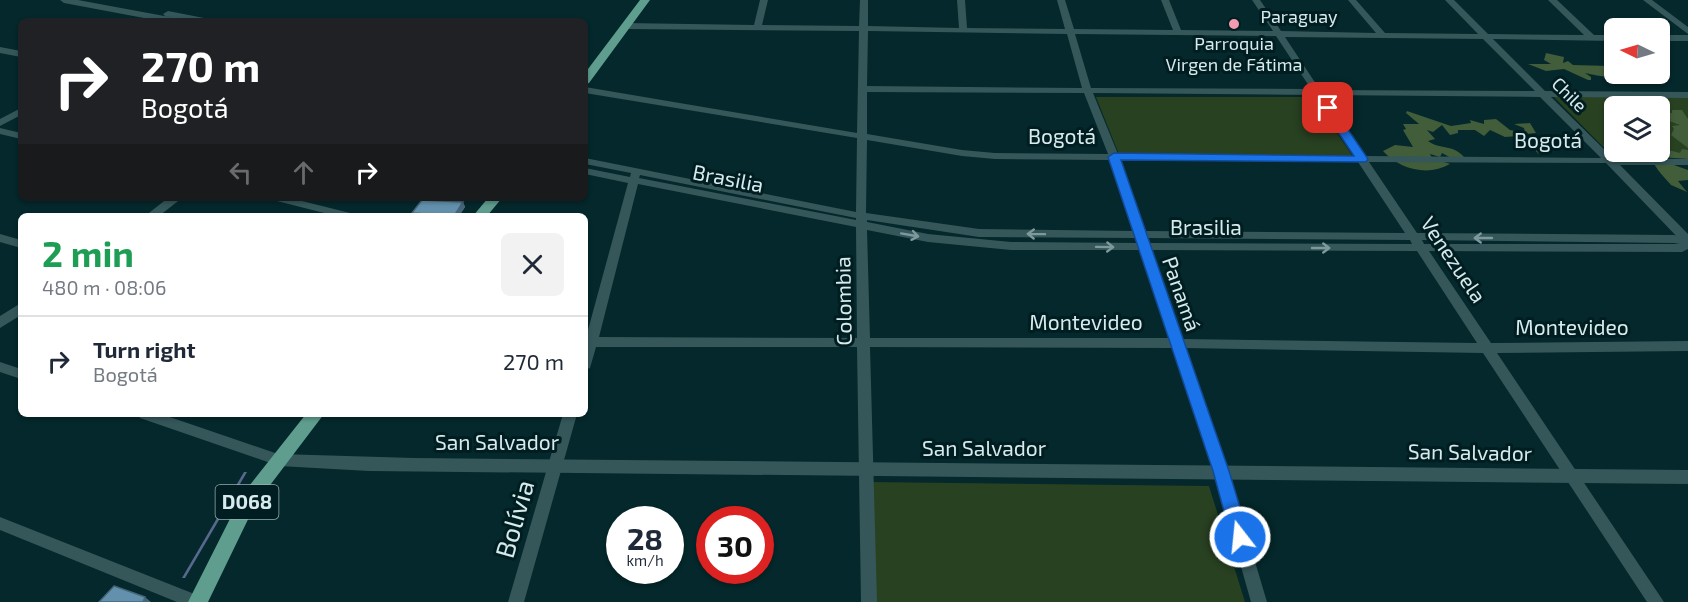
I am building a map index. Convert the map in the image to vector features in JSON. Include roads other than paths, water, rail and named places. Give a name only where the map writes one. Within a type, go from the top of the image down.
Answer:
[{"type":"main road","points":[[588,77],[645,0]]},
{"type":"main road","points":[[482,213],[492,201]]},
{"type":"main road","name":"D068","points":[[197,602],[248,500],[314,417]]},
{"type":"street","points":[[64,0],[159,18]]},
{"type":"street","points":[[94,0],[188,18]]},
{"type":"street","points":[[758,26],[764,0]]},
{"type":"street","name":"Colombia","points":[[864,0],[862,221],[869,602]]},
{"type":"street","points":[[961,0],[963,29]]},
{"type":"street","name":"Panamá","points":[[1061,0],[1088,92],[1114,157],[1221,471],[1259,602]]},
{"type":"street","points":[[1165,0],[1178,32]]},
{"type":"street","name":"Venezuela","points":[[1256,0],[1656,602]]},
{"type":"street","points":[[1352,0],[1382,34]]},
{"type":"street","name":"Chile","points":[[1449,0],[1604,155]]},
{"type":"street","points":[[1552,0],[1592,38]]},
{"type":"street","points":[[1647,0],[1688,31]]},
{"type":"street","name":"Paraguay","points":[[625,26],[863,27],[1604,38]]},
{"type":"street","points":[[1670,38],[1688,38]]},
{"type":"street","points":[[0,50],[18,53]]},
{"type":"street","points":[[863,88],[1088,92],[1316,91],[1688,95]]},
{"type":"street","name":"Bogotá","points":[[588,90],[995,156],[1604,161]]},
{"type":"street","points":[[0,123],[18,113]]},
{"type":"street","points":[[0,131],[18,135]]},
{"type":"street","name":"Chile","points":[[1611,162],[1688,242]]},
{"type":"street","name":"Bogotá","points":[[1670,162],[1688,162]]},
{"type":"street","name":"Brasilia","points":[[588,163],[635,175],[967,243],[1283,237],[1561,248],[1631,244]]},
{"type":"street","name":"Brasilia","points":[[588,171],[635,175]]},
{"type":"street","points":[[588,355],[635,175]]},
{"type":"street","points":[[155,213],[173,201]]},
{"type":"street","points":[[289,201],[338,213]]},
{"type":"street","points":[[1283,237],[1288,248]]},
{"type":"street","points":[[0,238],[18,243]]},
{"type":"street","points":[[1553,239],[1561,248]]},
{"type":"street","name":"Brasilia","points":[[1142,241],[1288,248],[1553,239],[1682,248],[1688,242]]},
{"type":"street","points":[[0,324],[18,310]]},
{"type":"street","name":"Montevideo","points":[[592,342],[1176,343],[1488,348],[1688,346]]},
{"type":"street","points":[[0,367],[18,373]]},
{"type":"street","points":[[154,417],[279,460]]},
{"type":"street","name":"Bolívia","points":[[516,602],[569,417]]},
{"type":"street","name":"San Salvador","points":[[279,460],[349,464],[555,464],[867,470],[1221,471],[1688,477]]},
{"type":"street","points":[[0,524],[197,602]]},
{"type":"water","points":[[244,472],[247,472],[185,578],[182,578]]},
{"type":"place","name":"Parroquia Virgen de Fátima","points":[[1234,24]]}]
